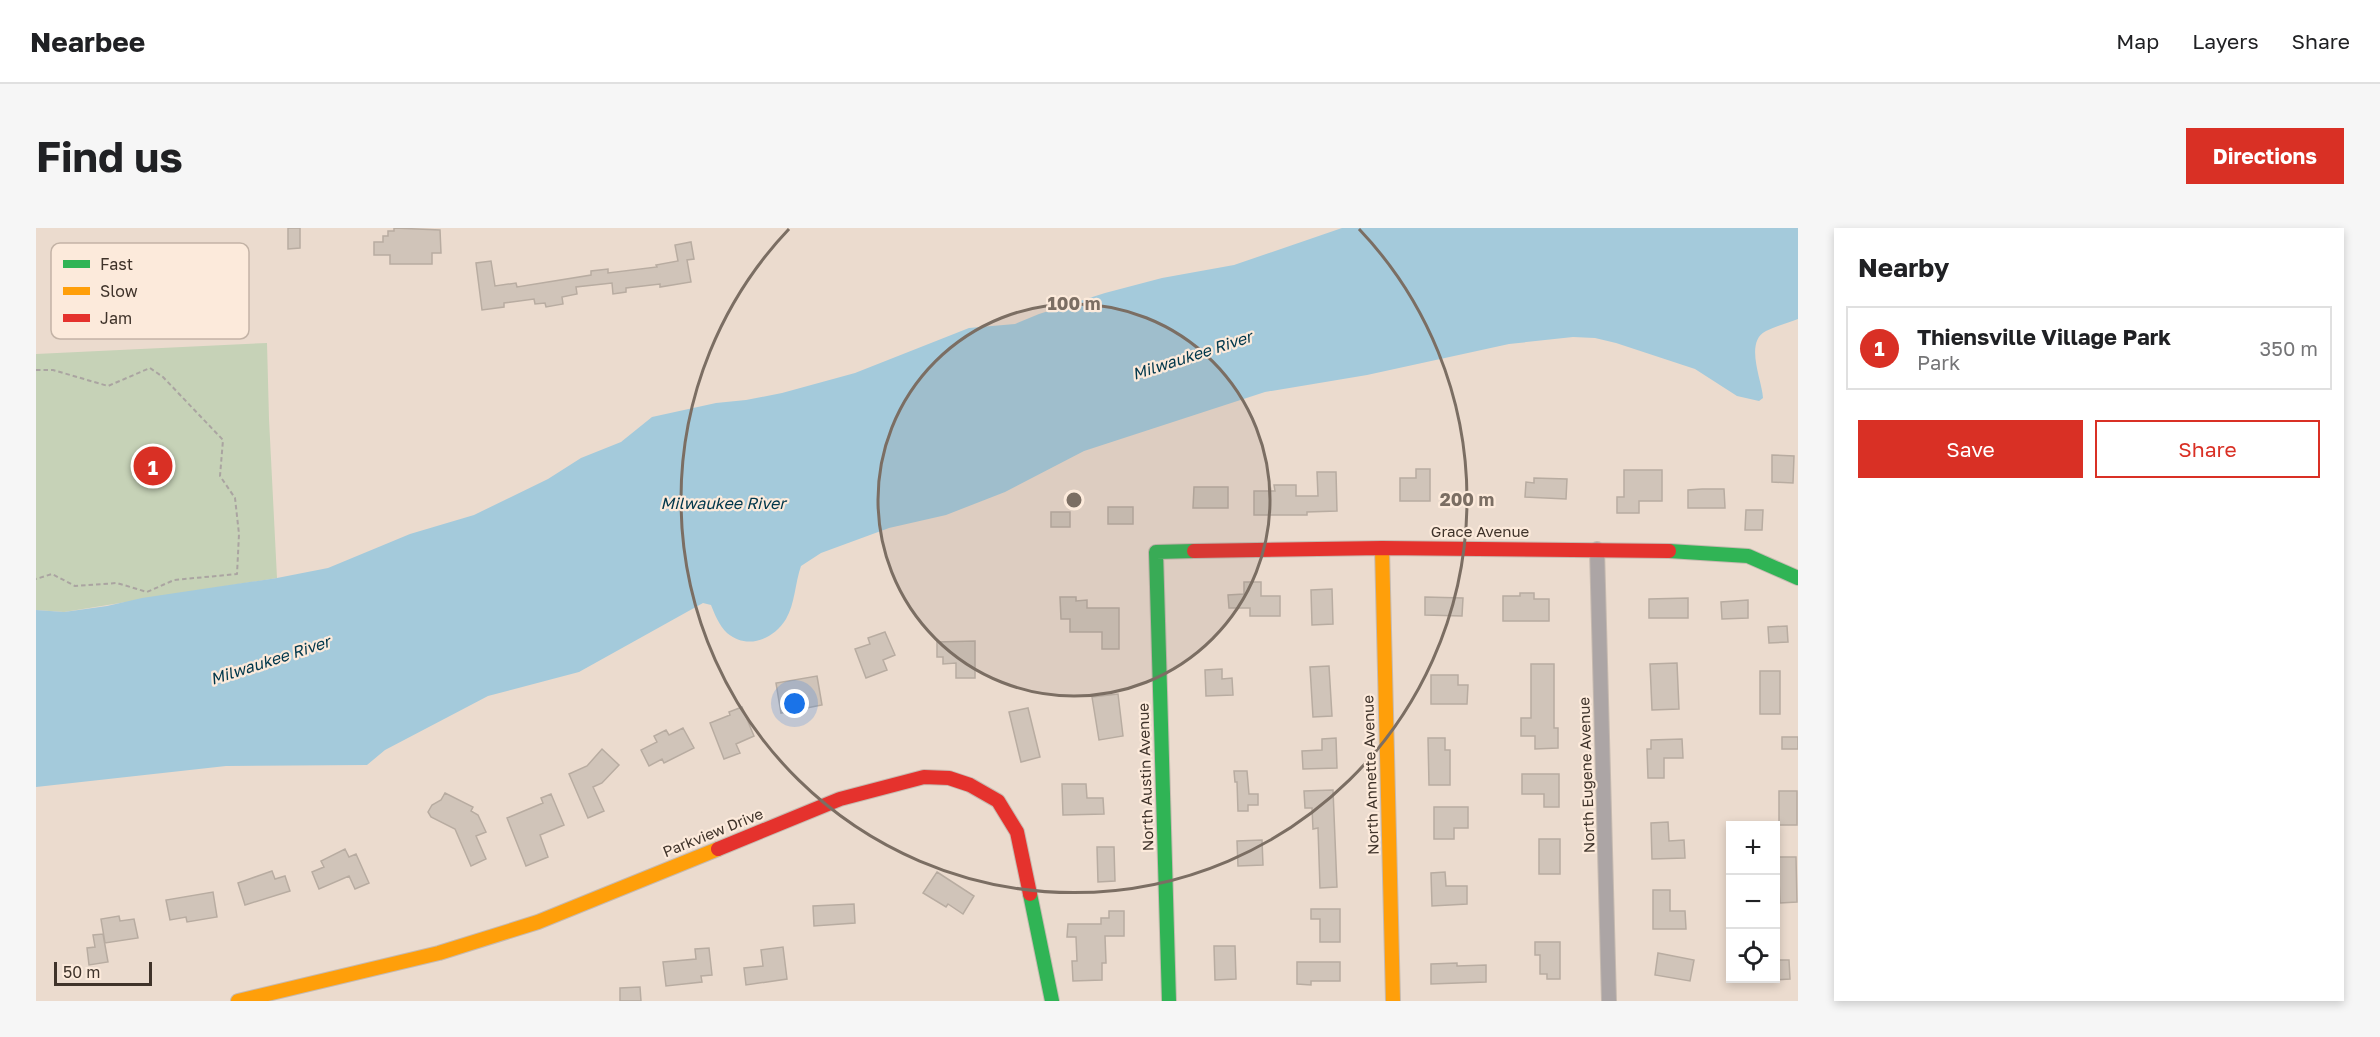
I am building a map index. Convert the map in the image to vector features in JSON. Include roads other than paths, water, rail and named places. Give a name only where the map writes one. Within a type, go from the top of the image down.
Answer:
[{"type":"street","name":"Grace Avenue","points":[[1156,552],[1382,548],[1710,552],[1748,556],[1798,578]]},
{"type":"street","name":"North Annette Avenue","points":[[1382,548],[1394,1001]]},
{"type":"street","name":"North Eugene Avenue","points":[[1597,549],[1609,1001]]},
{"type":"street","name":"North Austin Avenue","points":[[1156,552],[1169,1001]]},
{"type":"street","name":"Parkview Drive","points":[[245,1000],[439,953],[538,922],[840,799],[924,777],[949,778],[970,785],[998,801],[1017,832],[1052,1001]]},
{"type":"water","name":"Milwaukee River","points":[[1342,228],[1798,228],[1798,319],[1766,331],[1756,344],[1756,362],[1763,398],[1759,401],[1737,396],[1695,369],[1616,343],[1595,338],[1573,337],[1509,344],[1367,375],[1265,392],[1084,451],[1005,492],[946,515],[889,528],[821,553],[801,566],[786,619],[774,632],[759,640],[743,641],[727,633],[711,605],[703,603],[579,672],[488,696],[385,750],[367,765],[226,766],[36,787],[36,610],[64,612],[107,606],[142,598],[328,568],[410,534],[474,515],[548,479],[581,458],[621,442],[652,417],[716,403],[782,393],[855,373],[969,328],[1015,324],[1105,293],[1162,278],[1234,265]]},
{"type":"place","name":"Thiensville Village Park","points":[[153,466]]}]
